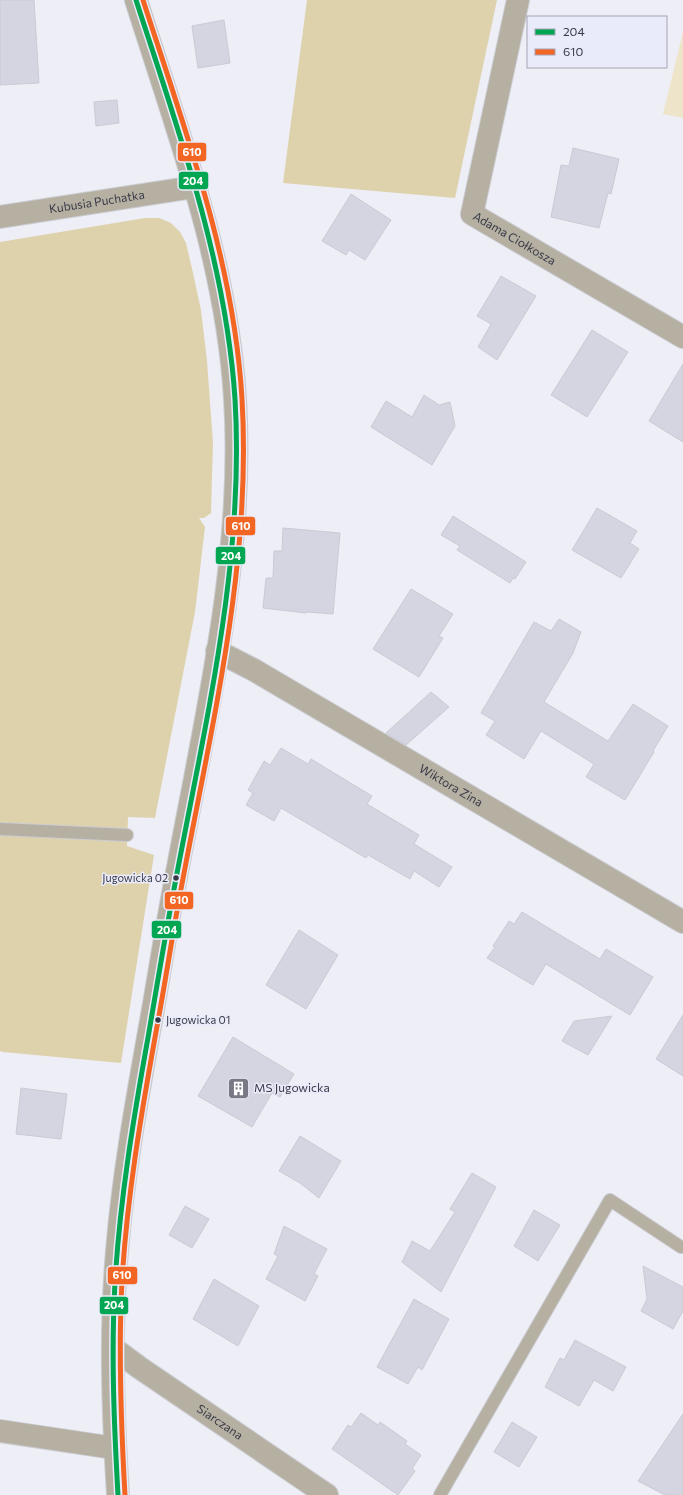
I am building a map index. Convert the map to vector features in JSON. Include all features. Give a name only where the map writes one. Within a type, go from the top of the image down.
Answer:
[{"type":"street","points":[[118,1495],[114,1448],[113,1348],[117,1251],[129,1146],[217,652],[231,550],[237,449],[235,398],[229,341],[220,285],[209,234],[136,0]]},
{"type":"street","name":"Adama Ciołkosza","points":[[518,0],[472,214],[683,337]]},
{"type":"street","name":"Kubusia Puchatka","points":[[0,217],[194,187]]},
{"type":"street","name":"Wiktora Zina","points":[[217,652],[254,670],[683,922]]},
{"type":"street","name":"Siarczana","points":[[113,1348],[328,1495]]},
{"type":"street","points":[[0,1431],[114,1448]]},
{"type":"lane","points":[[0,829],[127,834]]},
{"type":"lane","points":[[440,1495],[610,1200],[681,1247]]},
{"type":"shaded area","points":[[307,0],[497,0],[455,198],[283,183]]},
{"type":"shaded area","points":[[683,32],[683,118],[663,114]]},
{"type":"shaded area","points":[[145,218],[159,218],[171,223],[180,232],[186,243],[201,310],[207,361],[213,443],[211,513],[204,518],[199,518],[205,527],[195,612],[155,818],[128,817],[127,846],[154,855],[121,1063],[3,1052],[0,1051],[0,242]]},
{"type":"building","points":[[0,0],[34,0],[39,83],[0,85]]},
{"type":"building","points":[[224,20],[230,63],[198,68],[192,26]]},
{"type":"building","points":[[117,100],[119,123],[96,126],[94,102]]},
{"type":"building","points":[[573,148],[619,159],[611,194],[608,193],[599,228],[551,217],[561,165],[569,166]]},
{"type":"building","points":[[351,194],[391,220],[365,260],[349,250],[346,255],[322,241]]},
{"type":"building","points":[[501,276],[536,296],[497,360],[478,347],[491,324],[477,316]]},
{"type":"building","points":[[592,330],[628,352],[587,417],[551,395]]},
{"type":"building","points":[[683,364],[683,442],[649,421]]},
{"type":"building","points":[[424,395],[439,405],[450,402],[455,426],[432,465],[371,427],[386,401],[412,417]]},
{"type":"building","points":[[597,508],[637,531],[630,543],[639,549],[621,578],[572,550]]},
{"type":"building","points":[[453,516],[526,562],[515,579],[513,578],[510,583],[457,550],[460,546],[441,535]]},
{"type":"building","points":[[283,528],[340,533],[333,614],[306,613],[263,608],[266,578],[273,578],[274,551],[282,551]]},
{"type":"building","points":[[411,589],[453,614],[439,636],[443,638],[419,677],[373,649]]},
{"type":"building","points":[[559,619],[581,632],[573,653],[544,702],[608,741],[633,704],[668,726],[625,800],[586,777],[594,764],[541,731],[524,759],[486,735],[495,721],[481,713],[534,622],[551,631]]},
{"type":"building","points":[[431,692],[449,707],[406,745],[386,733]]},
{"type":"building","points":[[281,748],[308,764],[311,759],[372,796],[367,804],[419,835],[414,844],[452,867],[439,887],[414,871],[410,879],[368,855],[366,858],[281,808],[274,821],[246,805],[253,793],[248,790],[264,761],[270,765]]},
{"type":"building","points":[[522,912],[600,959],[606,949],[653,977],[630,1015],[546,964],[533,985],[487,958],[495,947],[493,946],[509,921],[514,924]]},
{"type":"building","points":[[299,930],[338,955],[306,1009],[266,985]]},
{"type":"building","points":[[683,1015],[683,1076],[656,1059]]},
{"type":"building","points":[[612,1016],[588,1055],[562,1041],[574,1021]]},
{"type":"building","name":"MS Jugowicka","points":[[233,1037],[294,1074],[280,1097],[272,1093],[252,1127],[198,1096]]},
{"type":"building","points":[[21,1088],[67,1094],[61,1139],[16,1134]]},
{"type":"building","points":[[300,1136],[341,1161],[319,1198],[300,1183],[279,1171]]},
{"type":"building","points":[[472,1173],[496,1187],[441,1292],[402,1262],[412,1241],[430,1251],[455,1212],[450,1209]]},
{"type":"building","points":[[185,1206],[209,1219],[192,1248],[169,1235]]},
{"type":"building","points":[[534,1210],[560,1225],[538,1261],[514,1246]]},
{"type":"building","points":[[284,1226],[327,1249],[314,1274],[318,1276],[305,1301],[266,1279],[278,1256],[274,1254]]},
{"type":"building","points":[[643,1266],[683,1287],[683,1311],[673,1329],[641,1311],[647,1299]]},
{"type":"building","points":[[214,1279],[259,1306],[238,1346],[193,1319]]},
{"type":"building","points":[[414,1299],[449,1319],[422,1370],[418,1367],[408,1384],[377,1367]]},
{"type":"building","points":[[575,1340],[626,1367],[613,1391],[594,1380],[579,1406],[545,1387],[560,1358],[564,1360]]},
{"type":"building","points":[[361,1413],[378,1425],[380,1422],[407,1441],[405,1444],[421,1455],[412,1469],[415,1471],[398,1495],[332,1449],[348,1425],[351,1427]]},
{"type":"building","points":[[683,1414],[683,1495],[665,1495],[638,1481]]},
{"type":"building","points":[[512,1422],[537,1437],[519,1467],[494,1452]]},
{"type":"transit line","name":"204","points":[[118,1495],[114,1415],[113,1335],[120,1219],[143,1063],[220,646],[234,523],[236,461],[235,399],[230,348],[222,297],[211,246],[198,196],[136,0]]},
{"type":"transit line","name":"610","points":[[125,1495],[121,1415],[120,1334],[127,1218],[145,1094],[226,646],[235,584],[241,523],[243,461],[242,399],[237,348],[229,297],[218,246],[191,147],[143,0]]},
{"type":"place","name":"Jugowicka 02","points":[[176,878]]},
{"type":"place","name":"Jugowicka 01","points":[[158,1020]]},
{"type":"place","name":"MS Jugowicka","points":[[239,1088]]}]
